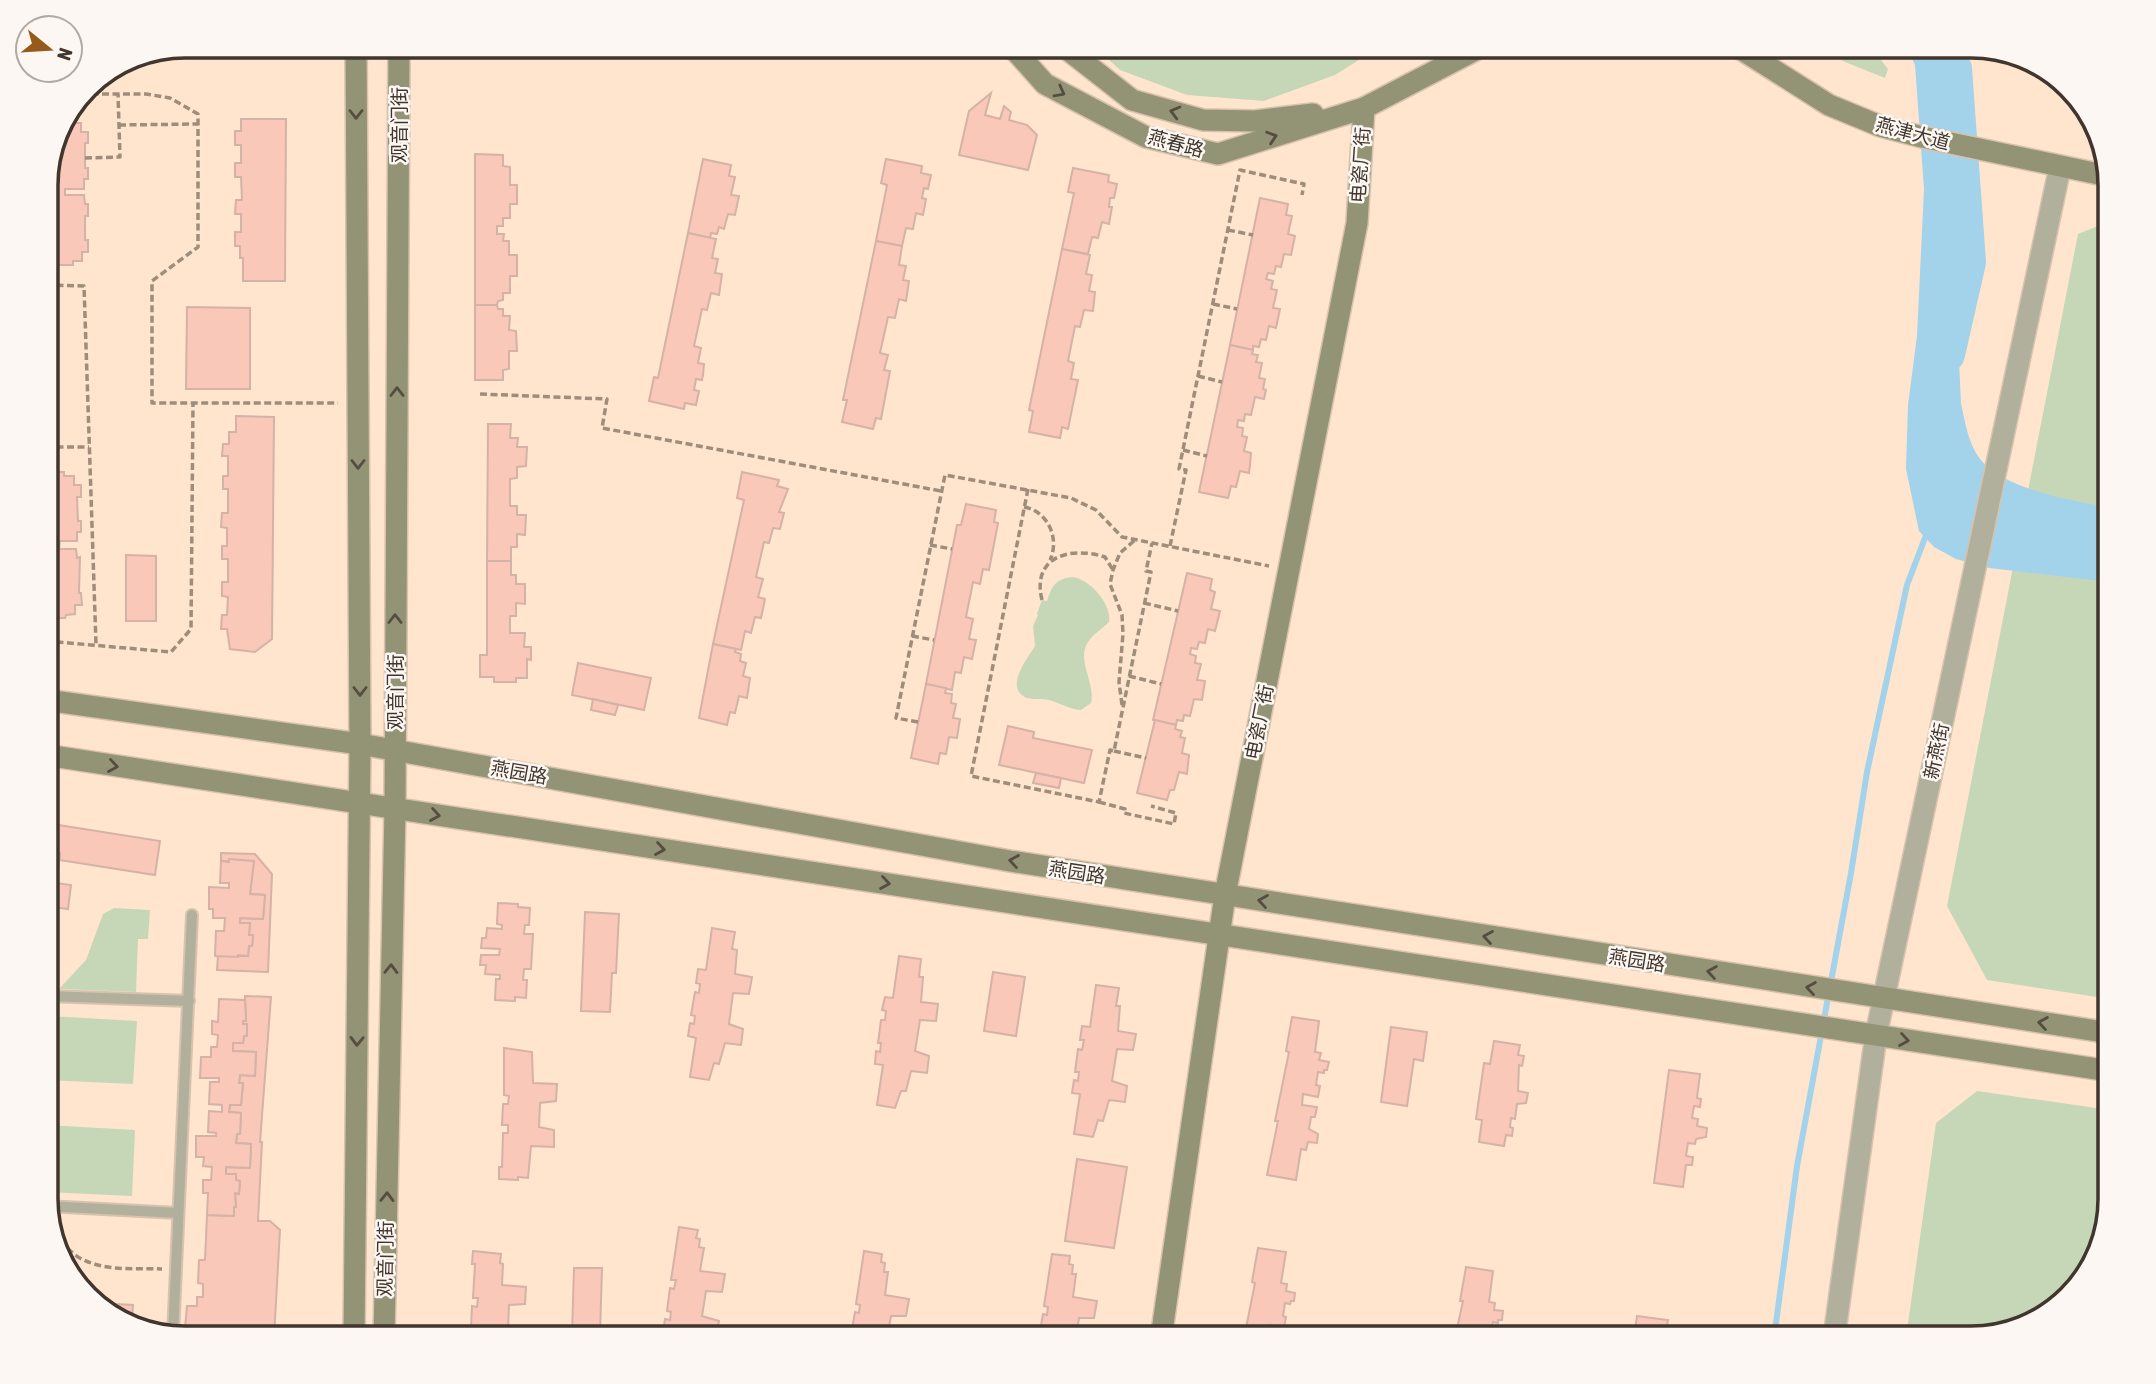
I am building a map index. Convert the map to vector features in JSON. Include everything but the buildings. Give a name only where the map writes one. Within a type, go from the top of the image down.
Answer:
[{"type":"street","name":"观音门街","points":[[354,1326],[360,744],[356,58]]},
{"type":"street","name":"观音门街","points":[[384,1326],[395,808],[399,58]]},
{"type":"street","name":"燕春路","points":[[1022,58],[1045,84],[1146,137],[1218,154],[1364,108],[1460,58]]},
{"type":"street","name":"燕春路","points":[[1078,58],[1132,100],[1203,120],[1255,121],[1364,108]]},
{"type":"street","name":"燕津大道","points":[[1754,58],[1829,105],[1880,126],[2097,174]]},
{"type":"street","name":"电瓷厂街","points":[[1163,1326],[1225,895],[1357,223],[1364,108]]},
{"type":"street","name":"新燕街","points":[[1836,1326],[1876,1035],[2060,167]]},
{"type":"street","name":"燕园路","points":[[58,703],[360,744],[1010,861],[2098,1031]]},
{"type":"street","name":"燕园路","points":[[58,757],[2098,1069]]},
{"type":"lane","points":[[173,1325],[192,915]]},
{"type":"lane","points":[[58,996],[189,1001]]},
{"type":"lane","points":[[58,1207],[178,1213]]},
{"type":"path","points":[[96,94],[146,94],[170,98],[198,114],[198,247],[152,281],[152,403],[358,403]]},
{"type":"path","points":[[85,158],[120,158],[118,94]]},
{"type":"path","points":[[119,125],[198,124]]},
{"type":"path","points":[[1170,546],[1186,470],[1179,468],[1240,170],[1304,184],[1302,195]]},
{"type":"path","points":[[1228,230],[1253,235]]},
{"type":"path","points":[[58,285],[84,286],[96,645]]},
{"type":"path","points":[[1213,304],[1237,309]]},
{"type":"path","points":[[1198,376],[1222,382]]},
{"type":"path","points":[[481,394],[607,399],[601,428],[941,491]]},
{"type":"path","points":[[58,641],[171,652],[191,629],[193,403]]},
{"type":"path","points":[[58,447],[89,447]]},
{"type":"path","points":[[1183,450],[1207,456]]},
{"type":"path","points":[[918,722],[896,718],[944,475],[1071,498],[1096,510],[1122,537],[1289,570]]},
{"type":"path","points":[[1028,489],[971,776],[1099,802],[1125,809],[1124,813],[1174,824],[1176,813],[1151,806]]},
{"type":"path","points":[[1024,507],[1030,507],[1043,518],[1055,539],[1049,562]]},
{"type":"path","points":[[1122,710],[1119,682],[1122,615],[1111,584],[1120,553],[1135,540]]},
{"type":"path","points":[[1114,751],[1151,572],[1146,571],[1152,543]]},
{"type":"path","points":[[930,545],[952,549]]},
{"type":"path","points":[[1042,600],[1038,586],[1042,569],[1049,562],[1080,551],[1105,557],[1113,570]]},
{"type":"path","points":[[1144,603],[1178,611]]},
{"type":"path","points":[[912,636],[934,640]]},
{"type":"path","points":[[1129,677],[1161,684]]},
{"type":"path","points":[[1099,802],[1110,750],[1146,758]]},
{"type":"path","points":[[66,1246],[76,1256],[110,1269],[176,1270]]},
{"type":"green space","points":[[1107,58],[1362,58],[1335,75],[1264,101],[1187,95],[1120,70]]},
{"type":"green space","points":[[1838,58],[1879,58],[1888,69],[1885,78]]},
{"type":"green space","points":[[2098,226],[2098,997],[1987,980],[1947,906],[2078,234]]},
{"type":"green space","points":[[1072,577],[1092,587],[1103,600],[1109,615],[1109,622],[1092,636],[1085,649],[1085,664],[1092,696],[1091,703],[1081,710],[1049,700],[1027,698],[1017,687],[1019,673],[1035,646],[1033,626],[1042,600],[1047,601],[1058,582]]},
{"type":"green space","points":[[114,908],[150,910],[148,939],[138,939],[136,992],[59,989],[86,960],[103,914]]},
{"type":"green space","points":[[58,1017],[137,1021],[133,1084],[58,1081]]},
{"type":"green space","points":[[1977,1091],[2098,1108],[2097,1216],[2089,1248],[2077,1270],[2055,1295],[2020,1317],[1988,1325],[1908,1326],[1936,1123]]},
{"type":"green space","points":[[58,1126],[135,1130],[132,1196],[58,1193]]},
{"type":"water","points":[[1912,58],[1945,58],[1961,403],[1970,439],[1980,459],[2005,478],[2041,492],[2098,505],[2098,581],[1989,568],[1956,559],[1934,547],[1919,531],[1906,469],[1908,405],[1917,336],[1924,189],[1915,65]]},
{"type":"waterway","points":[[1943,58],[1953,69],[1967,262],[1946,354]]},
{"type":"waterway","points":[[1776,1326],[1797,1166],[1867,772],[1907,585],[1928,530]]}]
